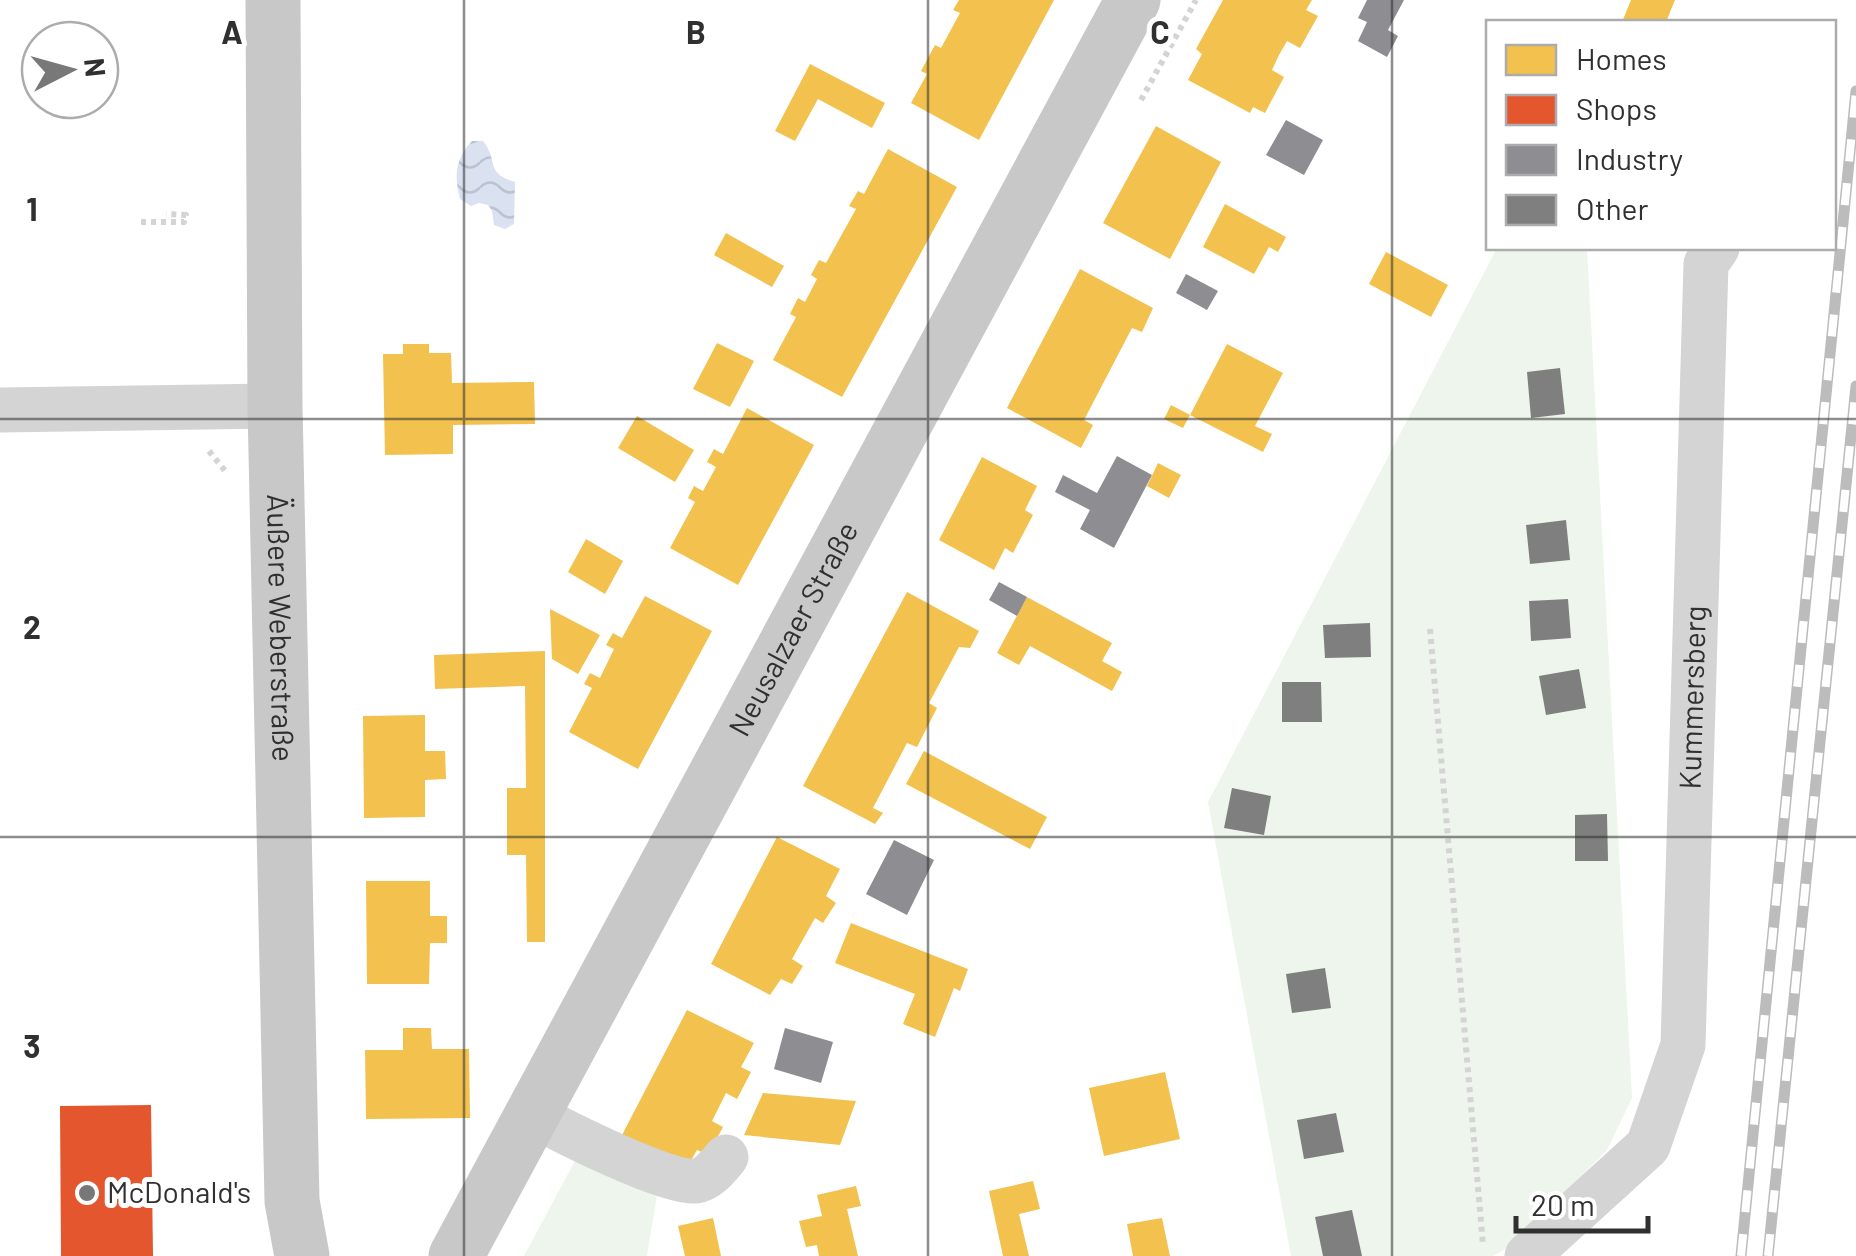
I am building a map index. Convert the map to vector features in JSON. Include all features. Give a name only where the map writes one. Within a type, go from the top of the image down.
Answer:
[{"type":"main road","name":"Äußere Weberstraße","points":[[272,0],[274,406],[292,1202],[302,1256]]},
{"type":"main road","name":"Neusalzaer Straße","points":[[456,1256],[1133,0]]},
{"type":"main road","points":[[288,1256],[292,1202]]},
{"type":"street","name":"Kummersberg","points":[[1527,1256],[1648,1146],[1683,1045],[1706,264],[1716,250]]},
{"type":"street","points":[[0,410],[274,406]]},
{"type":"street","points":[[532,1114],[571,1136],[662,1174],[694,1182],[707,1177],[726,1157]]},
{"type":"path","points":[[141,222],[184,222],[186,215],[166,214]]},
{"type":"path","points":[[1430,629],[1484,1256]]},
{"type":"shaded area","points":[[1496,250],[1587,250],[1632,1098],[1607,1150],[1514,1244],[1493,1256],[1291,1256],[1208,802]]},
{"type":"shaded area","points":[[577,1157],[659,1183],[647,1256],[524,1256]]},
{"type":"water","points":[[472,141],[483,141],[495,170],[515,182],[514,224],[505,229],[494,225],[488,205],[471,206],[460,199],[457,168]]},
{"type":"building: Homes","points":[[959,0],[1054,0],[979,140],[911,103],[927,74],[921,71],[935,45],[941,48],[960,13],[953,10]]},
{"type":"building: Homes","points":[[1223,0],[1312,0],[1306,10],[1318,16],[1300,48],[1287,41],[1279,55],[1272,70],[1284,77],[1265,113],[1253,107],[1250,113],[1188,80],[1202,54],[1196,49]]},
{"type":"building: Homes","points":[[1631,0],[1675,0],[1667,20],[1623,20]]},
{"type":"building: Homes","points":[[810,64],[885,103],[872,128],[818,99],[795,141],[775,131]]},
{"type":"building: Homes","points":[[1156,126],[1221,162],[1170,259],[1103,223]]},
{"type":"building: Homes","points":[[888,149],[957,187],[842,397],[773,360],[796,317],[790,314],[798,298],[805,302],[817,279],[811,275],[819,260],[826,263],[856,209],[849,206],[858,191],[864,194]]},
{"type":"building: Homes","points":[[1225,204],[1286,237],[1278,252],[1269,247],[1254,274],[1203,247]]},
{"type":"building: Homes","points":[[726,233],[784,266],[772,287],[714,255]]},
{"type":"building: Homes","points":[[1386,252],[1448,285],[1431,317],[1369,284]]},
{"type":"building: Homes","points":[[1080,269],[1153,308],[1142,332],[1132,328],[1084,420],[1093,425],[1081,448],[1007,408]]},
{"type":"building: Homes","points":[[717,343],[754,361],[730,407],[693,389]]},
{"type":"building: Homes","points":[[403,344],[429,344],[429,353],[451,353],[452,383],[534,382],[535,424],[453,425],[453,454],[385,455],[383,354],[403,354]]},
{"type":"building: Homes","points":[[1227,344],[1283,373],[1255,426],[1272,434],[1263,452],[1190,415]]},
{"type":"building: Homes","points":[[1171,405],[1190,415],[1183,428],[1164,419]]},
{"type":"building: Homes","points":[[747,408],[814,445],[738,585],[670,548],[695,502],[688,498],[694,486],[703,491],[716,467],[707,462],[714,449],[723,454]]},
{"type":"building: Homes","points":[[637,416],[694,450],[675,482],[618,448]]},
{"type":"building: Homes","points":[[982,457],[1037,486],[1025,510],[1033,515],[1013,553],[1005,548],[994,570],[939,540]]},
{"type":"building: Homes","points":[[1158,463],[1181,475],[1169,498],[1147,486]]},
{"type":"building: Homes","points":[[586,539],[623,561],[605,594],[568,572]]},
{"type":"building: Homes","points":[[907,592],[979,631],[970,648],[959,647],[929,703],[937,708],[917,747],[907,743],[873,808],[883,813],[875,824],[803,786]]},
{"type":"building: Homes","points":[[645,596],[712,631],[638,769],[569,732],[592,688],[584,684],[590,673],[600,678],[614,649],[606,645],[613,633],[622,638]]},
{"type":"building: Homes","points":[[1027,597],[1112,643],[1102,661],[1122,672],[1112,691],[1030,646],[1019,665],[997,653]]},
{"type":"building: Homes","points":[[550,609],[600,635],[578,674],[552,659]]},
{"type":"building: Homes","points":[[545,651],[545,942],[527,942],[526,855],[507,855],[507,788],[526,788],[525,686],[435,689],[434,655]]},
{"type":"building: Homes","points":[[425,715],[425,751],[445,751],[446,779],[425,780],[425,817],[364,818],[363,716]]},
{"type":"building: Homes","points":[[924,751],[1047,817],[1030,849],[906,784]]},
{"type":"building: Homes","points":[[777,837],[840,869],[826,896],[836,903],[823,923],[815,918],[792,959],[803,966],[792,984],[781,979],[770,995],[711,964]]},
{"type":"building: Homes","points":[[366,881],[430,881],[430,916],[447,916],[447,943],[430,943],[429,984],[367,984]]},
{"type":"building: Homes","points":[[851,923],[968,969],[960,991],[954,988],[935,1037],[903,1024],[915,994],[835,963]]},
{"type":"building: Homes","points":[[687,1010],[754,1043],[741,1067],[751,1072],[737,1099],[726,1093],[712,1121],[723,1127],[708,1155],[697,1150],[686,1169],[622,1135]]},
{"type":"building: Homes","points":[[403,1028],[431,1028],[432,1049],[469,1049],[470,1118],[366,1119],[365,1050],[403,1050]]},
{"type":"building: Homes","points":[[1165,1072],[1180,1139],[1104,1156],[1089,1088]]},
{"type":"building: Homes","points":[[763,1093],[856,1101],[840,1145],[744,1135]]},
{"type":"building: Homes","points":[[1033,1181],[1040,1209],[1019,1214],[1029,1256],[1003,1256],[989,1191]]},
{"type":"building: Homes","points":[[856,1186],[861,1206],[847,1209],[858,1256],[819,1256],[817,1245],[806,1247],[799,1221],[822,1216],[817,1195]]},
{"type":"building: Homes","points":[[713,1218],[721,1256],[685,1256],[678,1226]]},
{"type":"building: Homes","points":[[1162,1218],[1170,1256],[1133,1256],[1127,1224]]},
{"type":"building: Shops","points":[[151,1105],[153,1256],[61,1256],[60,1106]]},
{"type":"building: Industry","points":[[1367,0],[1404,0],[1388,30],[1398,36],[1387,57],[1358,41],[1367,22],[1358,18]]},
{"type":"building: Industry","points":[[1286,120],[1323,140],[1304,175],[1266,155]]},
{"type":"building: Industry","points":[[1186,274],[1218,291],[1207,310],[1176,293]]},
{"type":"building: Industry","points":[[1117,456],[1152,475],[1114,548],[1080,529],[1090,510],[1055,492],[1063,475],[1097,493]]},
{"type":"building: Industry","points":[[999,582],[1027,597],[1017,616],[989,600]]},
{"type":"building: Industry","points":[[894,840],[934,860],[907,915],[866,894]]},
{"type":"building: Industry","points":[[785,1028],[833,1042],[821,1083],[774,1069]]},
{"type":"building: Other","points":[[1560,368],[1565,414],[1531,418],[1527,372]]},
{"type":"building: Other","points":[[1566,520],[1570,560],[1530,564],[1526,525]]},
{"type":"building: Other","points":[[1568,599],[1571,638],[1531,641],[1529,601]]},
{"type":"building: Other","points":[[1370,623],[1371,657],[1325,658],[1323,625]]},
{"type":"building: Other","points":[[1579,669],[1586,708],[1546,715],[1539,676]]},
{"type":"building: Other","points":[[1282,682],[1321,682],[1322,722],[1282,722]]},
{"type":"building: Other","points":[[1232,788],[1271,796],[1264,835],[1224,828]]},
{"type":"building: Other","points":[[1607,814],[1608,861],[1575,861],[1575,815]]},
{"type":"building: Other","points":[[1325,968],[1331,1008],[1292,1013],[1286,974]]},
{"type":"building: Other","points":[[1336,1113],[1344,1152],[1304,1159],[1297,1120]]},
{"type":"building: Other","points":[[1352,1210],[1362,1256],[1323,1256],[1315,1217]]},
{"type":"railway","points":[[1741,1256],[1856,91]]},
{"type":"railway","points":[[1768,1256],[1856,386]]},
{"type":"place","name":"McDonald's","points":[[87,1193]]}]
